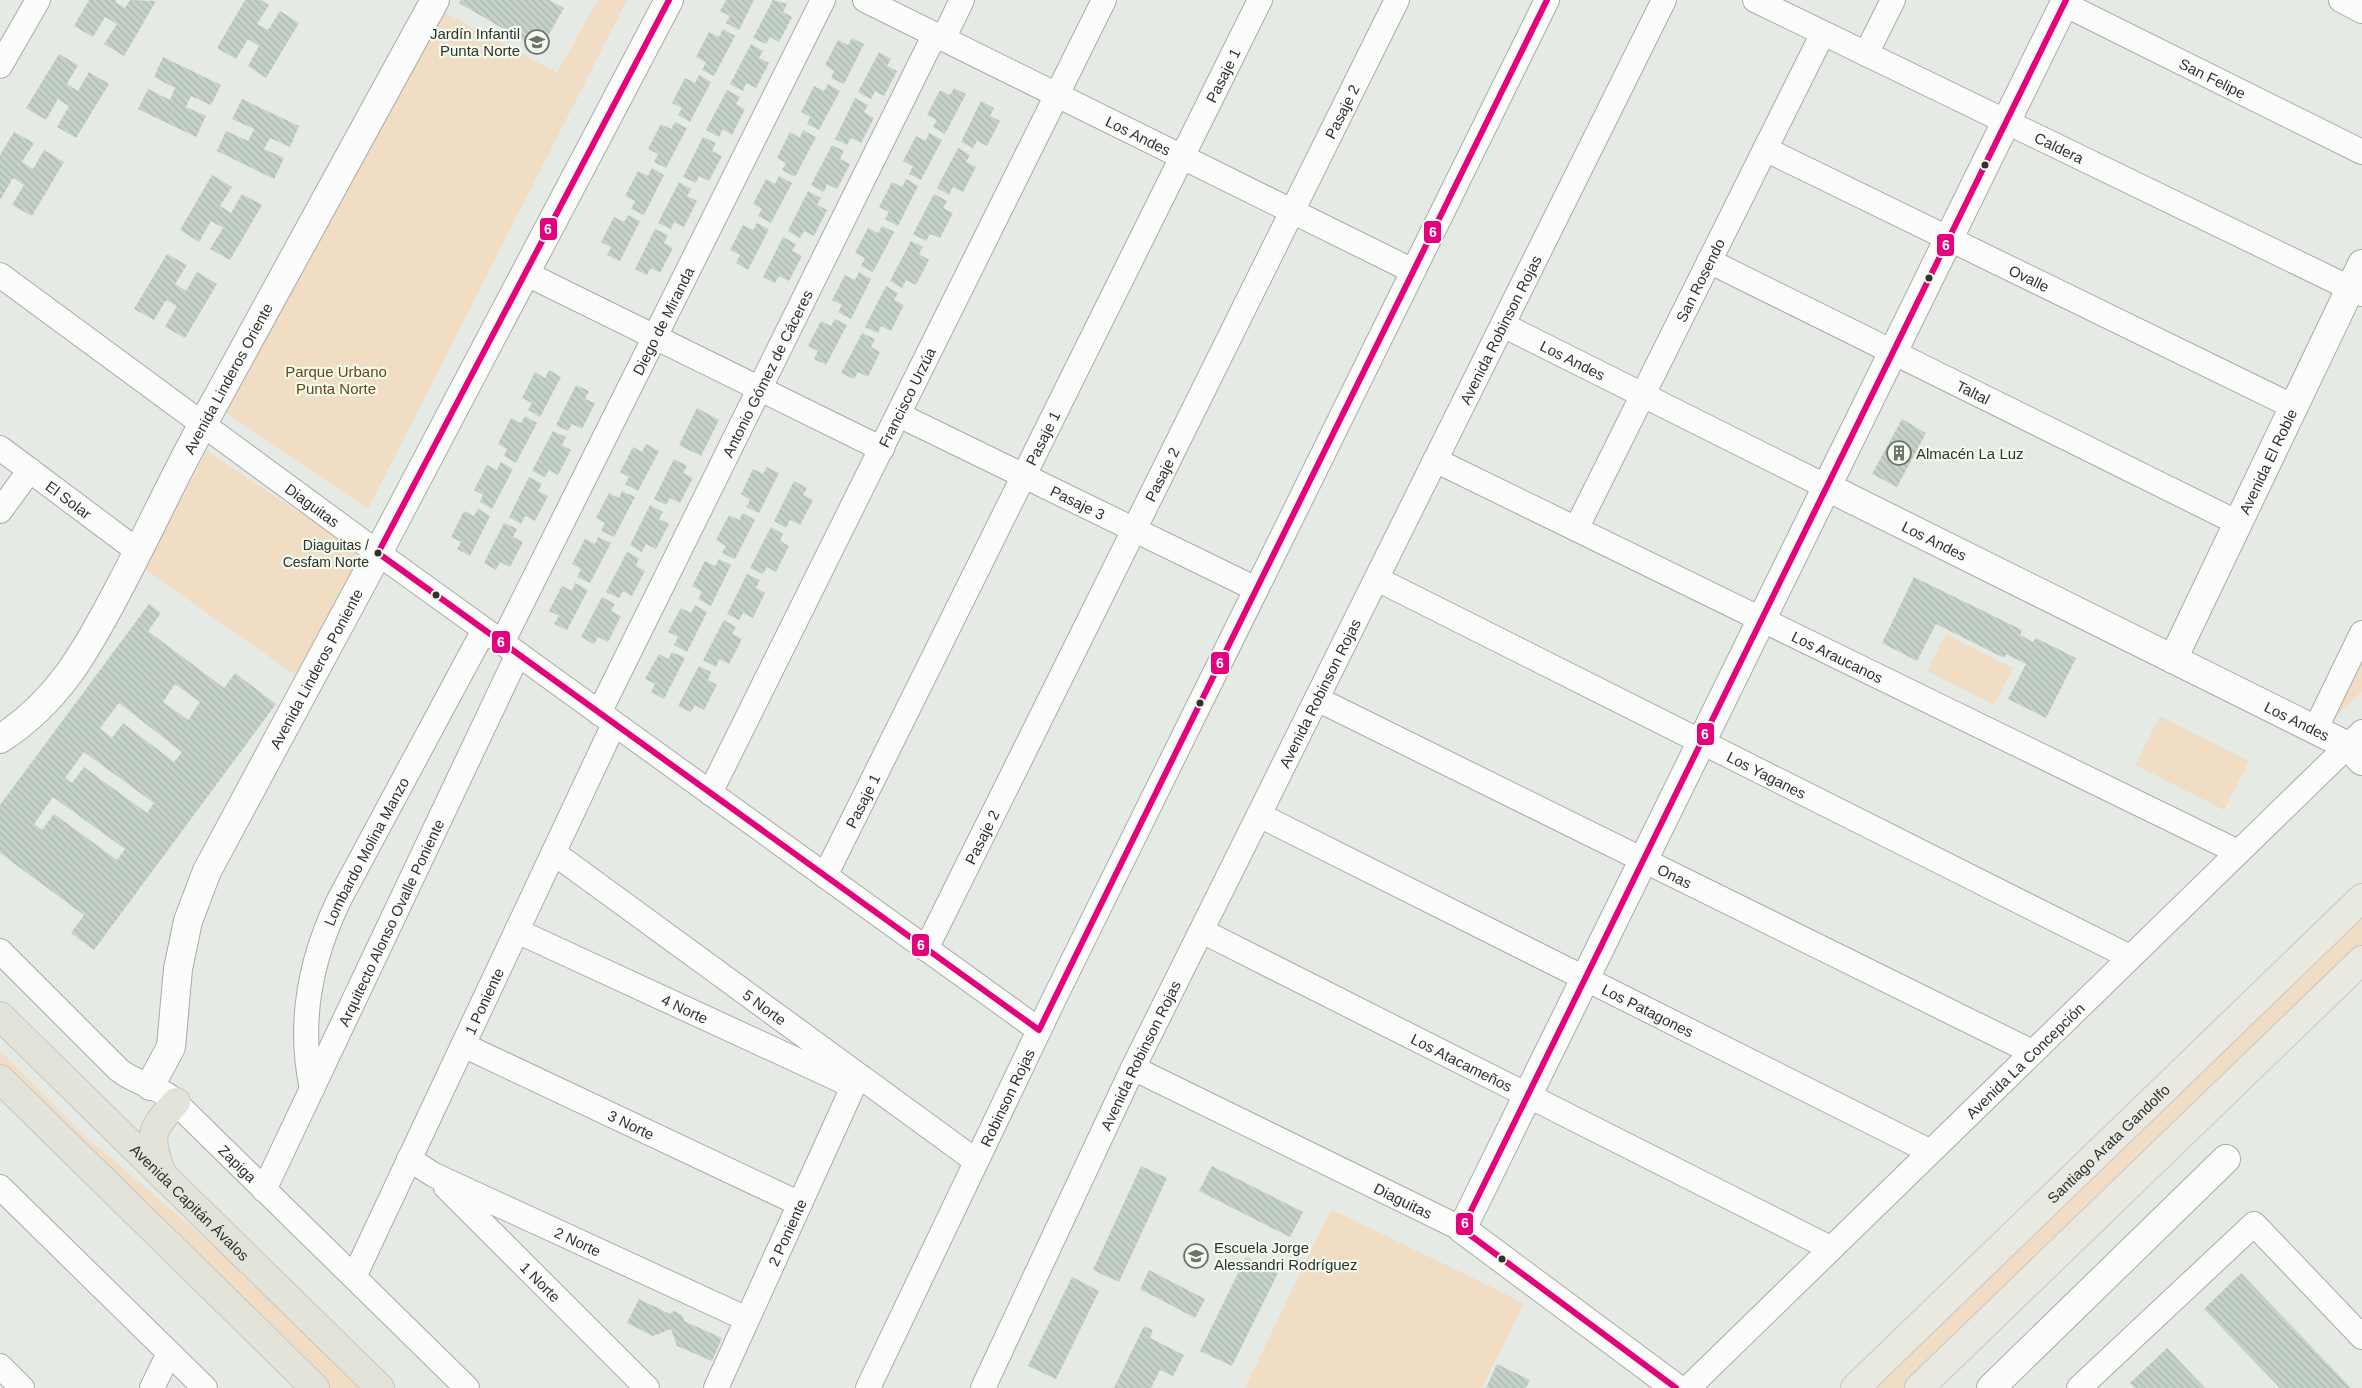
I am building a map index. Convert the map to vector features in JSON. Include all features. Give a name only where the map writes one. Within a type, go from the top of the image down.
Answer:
[{"type":"highway","name":"Avenida Capitán Ávalos","points":[[0,1016],[380,1388]]},
{"type":"highway","points":[[0,1079],[315,1388]]},
{"type":"highway","points":[[163,1175],[154,1153],[153,1135],[158,1121],[176,1102]]},
{"type":"main road","name":"Santiago Arata Gandolfo","points":[[1855,1388],[2362,898]]},
{"type":"main road","points":[[1919,1388],[2362,960]]},
{"type":"street","points":[[0,66],[38,0]]},
{"type":"street","name":"Avenida Linderos Oriente","points":[[0,739],[41,707],[72,671],[86,650],[139,552],[202,424],[435,0]]},
{"type":"street","name":"Avenida Linderos Poniente","points":[[150,1086],[171,1047],[178,969],[188,921],[204,879],[378,554],[668,0]]},
{"type":"street","name":"Diego de Miranda","points":[[501,642],[823,0]]},
{"type":"street","name":"Los Andes","points":[[865,0],[1413,271]]},
{"type":"street","points":[[939,36],[962,0]]},
{"type":"street","name":"Francisco Urzúa","points":[[710,793],[1104,0]]},
{"type":"street","name":"Pasaje 1","points":[[825,876],[1260,0]]},
{"type":"street","name":"Pasaje 2","points":[[926,949],[1397,0]]},
{"type":"street","name":"Robinson Rojas","points":[[868,1388],[1039,1030],[1547,0]]},
{"type":"street","name":"Avenida Robinson Rojas","points":[[983,1388],[1133,1068],[1664,0]]},
{"type":"street","name":"Caldera","points":[[1755,0],[2356,291]]},
{"type":"street","points":[[1866,54],[1893,0]]},
{"type":"street","points":[[2341,0],[2362,10]]},
{"type":"street","points":[[1462,1229],[2065,2]]},
{"type":"street","name":"San Felipe","points":[[2065,2],[2362,152]]},
{"type":"street","name":"San Rosendo","points":[[1576,529],[1823,33]]},
{"type":"street","name":"Antonio Gómez de Cáceres","points":[[607,718],[759,389],[939,36]]},
{"type":"street","name":"Ovalle","points":[[1765,149],[2294,407]]},
{"type":"street","name":"Taltal","points":[[1709,261],[2238,523]]},
{"type":"street","name":"Avenida El Roble","points":[[2173,658],[2294,407],[2356,291],[2362,264]]},
{"type":"street","points":[[525,273],[882,449]]},
{"type":"street","name":"Diaguitas","points":[[0,275],[378,554],[1039,1030]]},
{"type":"street","name":"Los Andes","points":[[1503,325],[2315,730],[2357,746]]},
{"type":"street","name":"Pasaje 3","points":[[898,415],[1256,588]]},
{"type":"street","name":"El Solar","points":[[0,448],[139,552]]},
{"type":"street","name":"Los Araucanos","points":[[1435,460],[2238,852]]},
{"type":"street","points":[[0,511],[30,470]]},
{"type":"street","name":"Los Yaganes","points":[[1377,579],[2130,956]]},
{"type":"street","points":[[2315,730],[2362,633]]},
{"type":"street","name":"Arquitecto Alonso Ovalle Poniente","points":[[264,1190],[312,1089],[501,642]]},
{"type":"street","name":"Lombardo Molina Manzo","points":[[312,1089],[306,1056],[305,1028],[311,979],[323,938],[339,900],[501,642]]},
{"type":"street","name":"Onas","points":[[1317,699],[2032,1052]]},
{"type":"street","name":"1 Poniente","points":[[354,1277],[554,852],[607,718]]},
{"type":"street","name":"Avenida La Concepción","points":[[1688,1388],[1929,1151],[2238,852],[2357,746]]},
{"type":"street","name":"Los Patagones","points":[[1259,815],[1929,1151]]},
{"type":"street","name":"5 Norte","points":[[554,852],[856,1081],[976,1161]]},
{"type":"street","name":"4 Norte","points":[[517,931],[856,1081]]},
{"type":"street","name":"Los Atacameños","points":[[1202,931],[1830,1248]]},
{"type":"street","name":"Zapiga","points":[[0,951],[119,1070],[133,1080],[164,1092],[176,1102],[466,1388]]},
{"type":"street","name":"3 Norte","points":[[463,1045],[800,1204]]},
{"type":"street","name":"Diaguitas","points":[[1133,1068],[1462,1229],[1676,1388]]},
{"type":"street","name":"2 Poniente","points":[[716,1388],[856,1081]]},
{"type":"street","name":"2 Norte","points":[[409,1159],[434,1175],[747,1319]]},
{"type":"street","points":[[1991,1388],[2226,1159]]},
{"type":"street","name":"1 Norte","points":[[434,1175],[647,1388]]},
{"type":"street","points":[[0,1187],[205,1388]]},
{"type":"street","points":[[2079,1388],[2254,1224],[2362,1337]]},
{"type":"street","points":[[152,1388],[169,1353]]},
{"type":"street","points":[[0,1366],[22,1388]]},
{"type":"green space","name":"Parque Urbano Punta Norte","points":[[598,0],[627,0],[368,509],[221,409],[442,11],[557,73]]},
{"type":"green space","points":[[207,451],[363,555],[295,675],[143,568]]},
{"type":"green space","points":[[1946,634],[2013,668],[1994,705],[1927,671]]},
{"type":"green space","points":[[2362,660],[2362,691],[2334,718]]},
{"type":"green space","points":[[2160,716],[2249,761],[2224,810],[2135,765]]},
{"type":"green space","points":[[2362,918],[2362,948],[1904,1388],[1871,1388]]},
{"type":"green space","points":[[0,1050],[86,1137],[216,1248],[362,1388],[330,1388],[0,1064]]},
{"type":"green space","points":[[1331,1209],[1524,1303],[1482,1388],[1245,1388]]},
{"type":"building","points":[[89,0],[116,0],[115,2],[125,8],[130,0],[156,1],[124,56],[104,44],[117,24],[105,17],[93,37],[74,26]]},
{"type":"building","points":[[245,0],[261,0],[269,5],[257,24],[268,30],[280,11],[299,23],[266,78],[248,66],[259,46],[248,39],[236,59],[217,48]]},
{"type":"building","points":[[461,0],[549,0],[564,8],[540,50],[459,3]]},
{"type":"building","points":[[726,0],[754,0],[739,30],[726,23],[730,16],[720,11]]},
{"type":"building","points":[[773,0],[787,4],[783,12],[792,17],[779,42],[770,37],[766,44],[753,38]]},
{"type":"building","points":[[723,29],[735,36],[714,76],[702,70],[706,62],[696,57],[709,32],[719,37]]},
{"type":"building","points":[[852,38],[864,44],[844,84],[831,78],[834,71],[825,65],[838,40],[848,45]]},
{"type":"building","points":[[751,44],[763,51],[759,58],[769,63],[756,88],[746,83],[743,91],[730,84]]},
{"type":"building","points":[[879,52],[891,59],[887,66],[897,71],[884,96],[875,91],[871,99],[858,92]]},
{"type":"building","points":[[59,54],[78,65],[67,84],[78,91],[89,72],[109,84],[76,138],[57,127],[69,106],[58,99],[46,120],[26,108]]},
{"type":"building","points":[[163,57],[221,85],[211,105],[191,96],[186,107],[206,116],[196,137],[138,109],[148,89],[170,100],[175,88],[154,77]]},
{"type":"building","points":[[699,75],[711,82],[690,122],[678,115],[682,108],[672,103],[685,78],[695,83]]},
{"type":"building","points":[[828,84],[840,91],[819,130],[807,124],[810,117],[801,112],[814,86],[824,91]]},
{"type":"building","points":[[954,88],[966,94],[945,134],[933,127],[937,120],[927,115],[940,90],[950,95]]},
{"type":"building","points":[[727,90],[740,97],[736,104],[745,109],[732,135],[723,129],[719,137],[706,130]]},
{"type":"building","points":[[855,98],[868,105],[864,112],[874,118],[861,143],[851,138],[847,145],[835,139]]},
{"type":"building","points":[[242,99],[299,126],[290,147],[270,138],[264,149],[284,158],[274,179],[217,151],[226,131],[248,141],[254,129],[232,119]]},
{"type":"building","points":[[981,101],[994,108],[990,116],[1000,121],[987,146],[977,141],[973,148],[961,142]]},
{"type":"building","points":[[675,122],[687,128],[666,168],[654,162],[658,154],[648,149],[661,124],[671,129]]},
{"type":"building","points":[[803,130],[816,137],[795,177],[782,170],[786,163],[777,158],[790,132],[800,138]]},
{"type":"building","points":[[14,132],[34,143],[22,162],[33,169],[44,150],[64,162],[32,216],[12,205],[24,185],[13,178],[0,200],[0,155]]},
{"type":"building","points":[[929,133],[942,140],[921,180],[909,174],[913,166],[903,161],[916,136],[926,141]]},
{"type":"building","points":[[703,137],[716,143],[712,151],[722,156],[709,181],[699,176],[696,183],[683,177]]},
{"type":"building","points":[[832,145],[844,151],[840,159],[850,164],[837,189],[827,184],[824,192],[811,185]]},
{"type":"building","points":[[958,148],[970,155],[966,162],[976,167],[963,192],[953,187],[949,195],[937,188]]},
{"type":"building","points":[[652,168],[664,175],[644,215],[631,209],[635,201],[625,196],[638,171],[648,176]]},
{"type":"building","points":[[212,175],[232,187],[220,206],[231,213],[242,194],[262,205],[230,260],[210,249],[223,228],[211,221],[199,242],[180,230]]},
{"type":"building","points":[[779,176],[792,183],[771,223],[758,216],[762,209],[753,204],[766,179],[775,184]]},
{"type":"building","points":[[906,179],[918,186],[898,226],[885,219],[889,212],[879,207],[892,182],[902,187]]},
{"type":"building","points":[[679,182],[691,189],[687,196],[697,201],[684,227],[674,222],[671,229],[658,223]]},
{"type":"building","points":[[808,191],[821,198],[817,205],[827,210],[814,236],[804,231],[800,238],[788,231]]},
{"type":"building","points":[[934,194],[947,201],[943,208],[953,213],[940,238],[930,234],[926,241],[913,234]]},
{"type":"building","points":[[628,215],[640,221],[620,261],[607,255],[611,247],[601,242],[614,217],[624,222]]},
{"type":"building","points":[[757,223],[769,229],[748,270],[736,263],[740,255],[730,250],[743,225],[753,230]]},
{"type":"building","points":[[882,226],[894,232],[873,272],[861,266],[865,258],[855,253],[868,228],[878,233]]},
{"type":"building","points":[[655,229],[668,235],[664,243],[673,248],[660,273],[651,268],[647,275],[635,269]]},
{"type":"building","points":[[783,237],[796,244],[792,251],[802,256],[789,281],[779,276],[775,283],[763,277]]},
{"type":"building","points":[[911,241],[923,247],[919,254],[929,260],[916,285],[906,280],[902,288],[890,281]]},
{"type":"building","points":[[167,254],[187,265],[175,284],[186,291],[197,272],[217,284],[185,338],[165,327],[177,306],[166,300],[154,320],[134,309]]},
{"type":"building","points":[[859,272],[871,279],[851,319],[838,312],[842,305],[832,300],[845,275],[855,280]]},
{"type":"building","points":[[886,286],[898,293],[894,300],[904,305],[891,331],[881,326],[878,333],[865,327]]},
{"type":"building","points":[[835,319],[847,325],[826,365],[814,359],[818,351],[808,346],[821,321],[831,326]]},
{"type":"building","points":[[862,333],[875,339],[871,347],[880,352],[868,377],[858,372],[854,379],[841,373]]},
{"type":"building","points":[[549,370],[561,377],[540,417],[528,410],[532,403],[522,398],[535,372],[545,378]]},
{"type":"building","points":[[576,385],[589,391],[585,399],[595,403],[582,429],[572,424],[568,431],[556,425]]},
{"type":"building","points":[[697,408],[719,420],[701,456],[679,445]]},
{"type":"building","points":[[525,416],[537,423],[516,463],[504,456],[507,449],[498,444],[511,418],[521,423]]},
{"type":"building","name":"Almacén La Luz","points":[[1902,419],[1926,433],[1897,487],[1872,474]]},
{"type":"building","points":[[553,431],[566,437],[562,445],[571,450],[558,475],[549,470],[545,477],[532,471]]},
{"type":"building","points":[[646,444],[659,451],[638,491],[625,484],[629,477],[620,472],[633,447],[642,452]]},
{"type":"building","points":[[674,459],[687,466],[683,473],[693,478],[680,503],[670,498],[666,505],[654,499]]},
{"type":"building","points":[[501,462],[513,469],[492,509],[480,502],[483,495],[474,490],[487,465],[497,470]]},
{"type":"building","points":[[767,467],[779,473],[759,513],[746,507],[750,500],[741,494],[753,469],[763,474]]},
{"type":"building","points":[[529,477],[542,484],[538,491],[548,496],[535,521],[525,516],[521,524],[509,517]]},
{"type":"building","points":[[794,481],[807,488],[803,495],[813,500],[800,525],[790,520],[786,528],[774,521]]},
{"type":"building","points":[[622,491],[635,497],[614,537],[601,531],[605,523],[596,518],[609,493],[619,498]]},
{"type":"building","points":[[650,505],[663,512],[659,519],[669,524],[656,549],[646,544],[642,552],[630,545]]},
{"type":"building","points":[[478,509],[490,516],[470,556],[457,549],[461,542],[451,537],[464,511],[474,516]]},
{"type":"building","points":[[743,513],[755,520],[735,559],[722,553],[726,546],[716,540],[729,515],[739,520]]},
{"type":"building","points":[[504,523],[517,529],[513,537],[523,542],[510,567],[500,562],[496,570],[484,563]]},
{"type":"building","points":[[771,527],[783,534],[780,541],[789,546],[776,572],[767,567],[763,574],[750,568]]},
{"type":"building","points":[[598,537],[611,543],[590,583],[577,577],[581,569],[572,564],[585,539],[595,544]]},
{"type":"building","points":[[627,552],[639,558],[636,566],[645,571],[632,596],[623,591],[619,598],[606,592]]},
{"type":"building","points":[[719,559],[731,565],[711,606],[698,599],[702,592],[692,586],[705,561],[715,566]]},
{"type":"building","points":[[747,574],[760,580],[756,588],[765,593],[753,618],[743,613],[739,620],[727,614]]},
{"type":"building","points":[[1914,577],[2022,630],[2020,635],[2033,642],[2036,638],[2076,658],[2046,718],[2008,699],[2026,664],[2006,654],[2004,658],[1936,624],[1917,661],[1882,643]]},
{"type":"building","points":[[575,583],[588,590],[567,630],[554,624],[559,616],[549,611],[562,586],[572,591]]},
{"type":"building","points":[[602,597],[615,604],[611,611],[621,616],[608,642],[598,637],[594,644],[581,637]]},
{"type":"building","points":[[149,604],[161,613],[148,631],[224,688],[235,673],[276,704],[94,950],[71,933],[84,915],[0,853],[0,805]],"holes":[[[175,684],[200,702],[188,720],[163,702]],[[119,703],[182,752],[174,762],[123,723],[112,738],[100,728]],[[84,752],[154,803],[147,813],[84,767],[72,783],[65,778]],[[53,797],[125,849],[117,860],[54,814],[42,830],[34,824]]]},
{"type":"building","points":[[695,605],[707,612],[687,652],[674,645],[678,637],[668,632],[681,608],[691,613]]},
{"type":"building","points":[[724,620],[736,627],[732,634],[742,639],[729,664],[719,659],[716,667],[703,660]]},
{"type":"building","points":[[672,652],[685,658],[664,699],[651,692],[655,684],[645,679],[659,654],[668,659]]},
{"type":"building","points":[[699,666],[711,672],[708,680],[717,685],[704,710],[695,705],[691,712],[678,706]]},
{"type":"building","points":[[1141,1166],[1167,1178],[1119,1282],[1093,1270]]},
{"type":"building","points":[[1212,1166],[1303,1212],[1290,1237],[1199,1191]]},
{"type":"building","points":[[1246,1257],[1278,1273],[1232,1366],[1200,1351]]},
{"type":"building","points":[[1149,1270],[1205,1299],[1195,1318],[1140,1289]]},
{"type":"building","points":[[2241,1273],[2351,1388],[2280,1388],[2204,1309]]},
{"type":"building","points":[[1072,1277],[1099,1291],[1056,1379],[1028,1366]]},
{"type":"building","points":[[639,1299],[670,1314],[674,1311],[683,1316],[684,1321],[722,1338],[712,1361],[677,1346],[671,1329],[653,1336],[627,1323]]},
{"type":"building","points":[[1144,1326],[1153,1330],[1150,1338],[1184,1355],[1173,1376],[1160,1370],[1151,1388],[1114,1388]]},
{"type":"building","points":[[2167,1348],[2205,1388],[2135,1388],[2130,1383]]},
{"type":"building","points":[[1497,1364],[1530,1380],[1526,1388],[1486,1388]]},
{"type":"transit line","name":"6","points":[[669,0],[378,553],[1039,1030],[1547,0]]},
{"type":"transit line","name":"6","points":[[1676,1388],[1462,1229],[2066,0]]},
{"type":"place","name":"Jardín Infantil Punta Norte","points":[[537,42]]},
{"type":"place","name":"Almacén La Luz","points":[[1899,453]]},
{"type":"place","name":"Diaguitas / Cesfam Norte","points":[[378,553]]},
{"type":"place","name":"Escuela Jorge Alessandri Rodríguez","points":[[1196,1256]]}]
